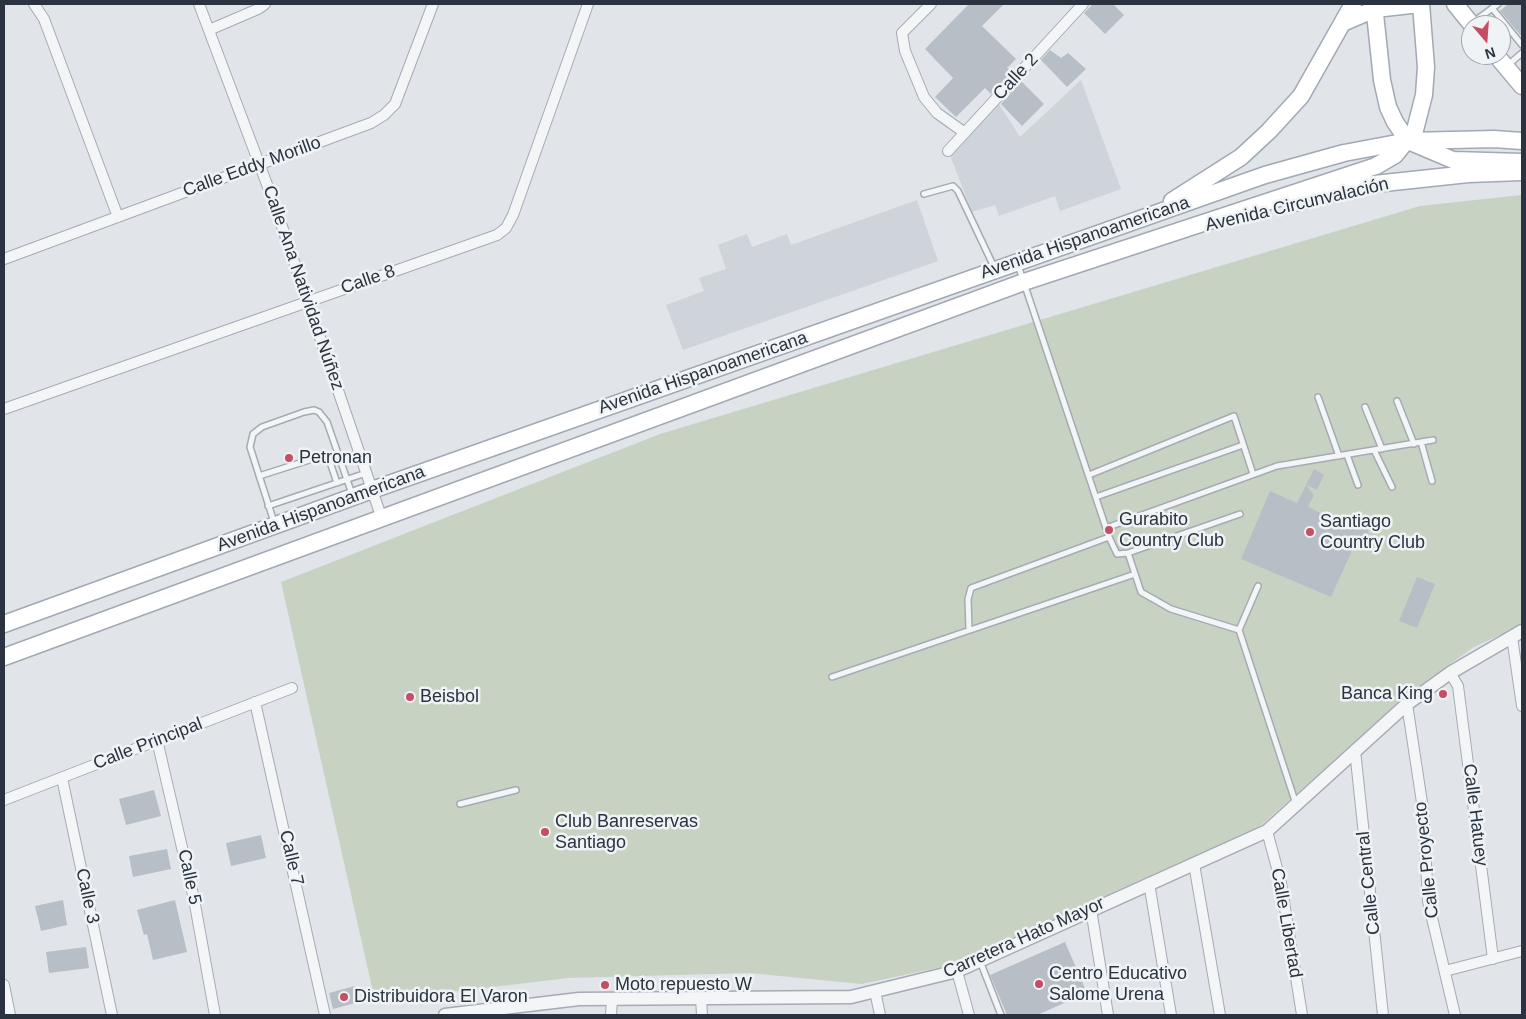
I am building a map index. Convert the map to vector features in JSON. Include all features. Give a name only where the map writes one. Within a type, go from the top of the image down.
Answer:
[{"type":"main road","points":[[1146,216],[1241,157],[1269,131],[1301,96],[1354,4]]},
{"type":"main road","points":[[1163,236],[1376,166],[1395,155],[1408,141],[1415,130],[1424,95],[1426,67],[1421,4],[1374,6],[1345,22]]},
{"type":"main road","points":[[1455,4],[1464,15]]},
{"type":"main road","points":[[1374,6],[1382,80],[1388,107],[1395,122],[1408,141],[1453,160],[1522,162]]},
{"type":"main road","points":[[1504,65],[1522,86]]},
{"type":"main road","name":"Avenida Hispanoamericana","points":[[4,624],[372,490],[1265,175],[1344,153],[1408,141],[1494,139],[1522,141]]},
{"type":"main road","name":"Avenida Circunvalación","points":[[1163,236],[1365,185],[1468,174],[1522,172]]},
{"type":"main road","name":"Avenida Hispanoamericana","points":[[4,657],[1024,282],[1163,236]]},
{"type":"street","points":[[34,4],[44,18],[118,217]]},
{"type":"street","name":"Calle Ana Natividad Núñez","points":[[199,4],[260,163],[382,519]]},
{"type":"street","points":[[209,30],[258,9],[265,4]]},
{"type":"street","name":"Calle Eddy Morillo","points":[[4,259],[371,123],[384,115],[395,104],[433,4]]},
{"type":"street","name":"Calle 8","points":[[4,409],[496,235],[506,228],[513,214],[588,4]]},
{"type":"street","points":[[931,4],[902,33],[905,51],[924,97],[937,113],[965,133]]},
{"type":"street","name":"Calle 2","points":[[948,151],[1084,4]]},
{"type":"street","points":[[1517,634],[1522,701]]},
{"type":"street","name":"Carretera Hato Mayor","points":[[446,1015],[579,999],[851,997],[957,971],[1267,830],[1407,704],[1450,673],[1517,634]]},
{"type":"street","name":"Calle Hatuey","points":[[1450,673],[1458,686],[1493,959]]},
{"type":"street","name":"Calle Principal","points":[[4,800],[292,688]]},
{"type":"street","name":"Calle 7","points":[[255,702],[325,1015]]},
{"type":"street","name":"Calle Proyecto","points":[[1407,704],[1423,809],[1428,901],[1455,1015]]},
{"type":"street","name":"Calle 5","points":[[157,740],[194,899],[215,1015]]},
{"type":"street","name":"Calle Central","points":[[1355,750],[1384,1015]]},
{"type":"street","name":"Calle 3","points":[[62,778],[112,1015]]},
{"type":"street","name":"Calle Libertad","points":[[1267,830],[1281,883],[1302,1015]]},
{"type":"street","points":[[1194,864],[1220,1015]]},
{"type":"street","points":[[1149,883],[1171,1015]]},
{"type":"street","points":[[1091,909],[1108,1015]]},
{"type":"street","points":[[1445,971],[1522,951]]},
{"type":"street","points":[[957,971],[969,1015]]},
{"type":"street","points":[[4,985],[10,1015]]},
{"type":"street","points":[[875,991],[880,1015]]},
{"type":"street","points":[[701,998],[702,1015]]},
{"type":"street","points":[[611,1015],[612,999]]},
{"type":"lane","points":[[1483,15],[1498,4]]},
{"type":"lane","points":[[1492,8],[1522,45]]},
{"type":"lane","points":[[924,194],[953,186],[958,191],[996,270]]},
{"type":"lane","points":[[1017,262],[1109,537],[1117,554],[1128,553],[1240,514]]},
{"type":"lane","points":[[1318,397],[1339,456]]},
{"type":"lane","points":[[1397,401],[1414,444]]},
{"type":"lane","points":[[1365,407],[1382,449]]},
{"type":"lane","points":[[275,525],[250,448],[250,440],[256,430],[314,410],[320,412],[327,422],[354,497]]},
{"type":"lane","points":[[1089,475],[1234,416],[1253,474]]},
{"type":"lane","points":[[1106,528],[1277,466],[1433,440]]},
{"type":"lane","points":[[1421,442],[1432,482]]},
{"type":"lane","points":[[1096,497],[1243,445]]},
{"type":"lane","points":[[1374,450],[1392,487]]},
{"type":"lane","points":[[260,476],[325,455],[329,459],[337,483]]},
{"type":"lane","points":[[1347,455],[1358,485]]},
{"type":"lane","points":[[268,506],[366,473]]},
{"type":"lane","points":[[970,630],[968,599],[971,588],[1109,537]]},
{"type":"lane","points":[[1128,553],[1141,592],[1171,609],[1239,630]]},
{"type":"lane","points":[[832,677],[1135,574]]},
{"type":"lane","points":[[1258,586],[1239,630],[1296,805]]},
{"type":"lane","points":[[460,804],[516,790]]},
{"type":"lane","points":[[979,961],[1001,1015]]},
{"type":"shaded area","points":[[1081,80],[1121,189],[1060,211],[1055,196],[999,216],[995,205],[972,212],[950,155],[999,104],[1020,137]]},
{"type":"shaded area","points":[[917,200],[938,261],[683,350],[666,305],[704,291],[699,278],[726,269],[718,245],[747,234],[752,247],[787,234],[791,245]]},
{"type":"green space","name":"Gurabito Country Club","points":[[1522,195],[1522,625],[1474,647],[1415,689],[1259,827],[951,965],[862,984],[749,973],[568,978],[375,1001],[281,582],[660,434],[1420,206]]},
{"type":"building","points":[[969,4],[1004,4],[982,26],[1016,59],[1007,68],[1012,72],[991,94],[985,88],[956,117],[935,97],[953,78],[925,49]]},
{"type":"building","points":[[1093,4],[1113,4],[1124,15],[1105,34],[1084,13]]},
{"type":"building","points":[[1508,4],[1522,4],[1522,37],[1511,24],[1511,15],[1503,15],[1500,11]]},
{"type":"building","points":[[1050,50],[1061,58],[1068,53],[1086,69],[1067,87],[1041,60]]},
{"type":"building","points":[[1021,81],[1044,104],[1022,126],[1001,104]]},
{"type":"building","points":[[1314,469],[1324,475],[1317,490],[1306,485]]},
{"type":"building","name":"Santiago Country Club","points":[[1306,485],[1314,495],[1308,507],[1335,520],[1340,526],[1364,517],[1370,539],[1354,546],[1331,597],[1241,559],[1270,491],[1297,503]]},
{"type":"building","points":[[1417,577],[1435,584],[1417,628],[1399,621]]},
{"type":"building","points":[[154,790],[161,816],[126,825],[119,799]]},
{"type":"building","points":[[261,835],[266,858],[231,866],[226,843]]},
{"type":"building","points":[[167,849],[171,869],[133,877],[129,856]]},
{"type":"building","points":[[63,900],[67,925],[41,931],[35,906]]},
{"type":"building","points":[[175,900],[187,952],[153,960],[147,934],[144,935],[137,910]]},
{"type":"building","name":"Centro Educativo Salome Urena","points":[[1065,942],[1087,993],[1037,1015],[1007,1015],[990,975]]},
{"type":"building","points":[[86,947],[89,968],[49,973],[46,952]]},
{"type":"building","name":"Distribuidora El Varon","points":[[355,986],[359,1002],[333,1009],[329,993]]},
{"type":"place","name":"Petronan","points":[[289,458]]},
{"type":"place","name":"Gurabito Country Club","points":[[1109,530]]},
{"type":"place","name":"Santiago Country Club","points":[[1310,532]]},
{"type":"place","name":"Banca King","points":[[1443,694]]},
{"type":"place","name":"Beisbol","points":[[410,697]]},
{"type":"place","name":"Club Banreservas Santiago","points":[[545,832]]},
{"type":"place","name":"Centro Educativo Salome Urena","points":[[1039,984]]},
{"type":"place","name":"Moto repuesto W","points":[[605,985]]},
{"type":"place","name":"Distribuidora El Varon","points":[[344,997]]}]
